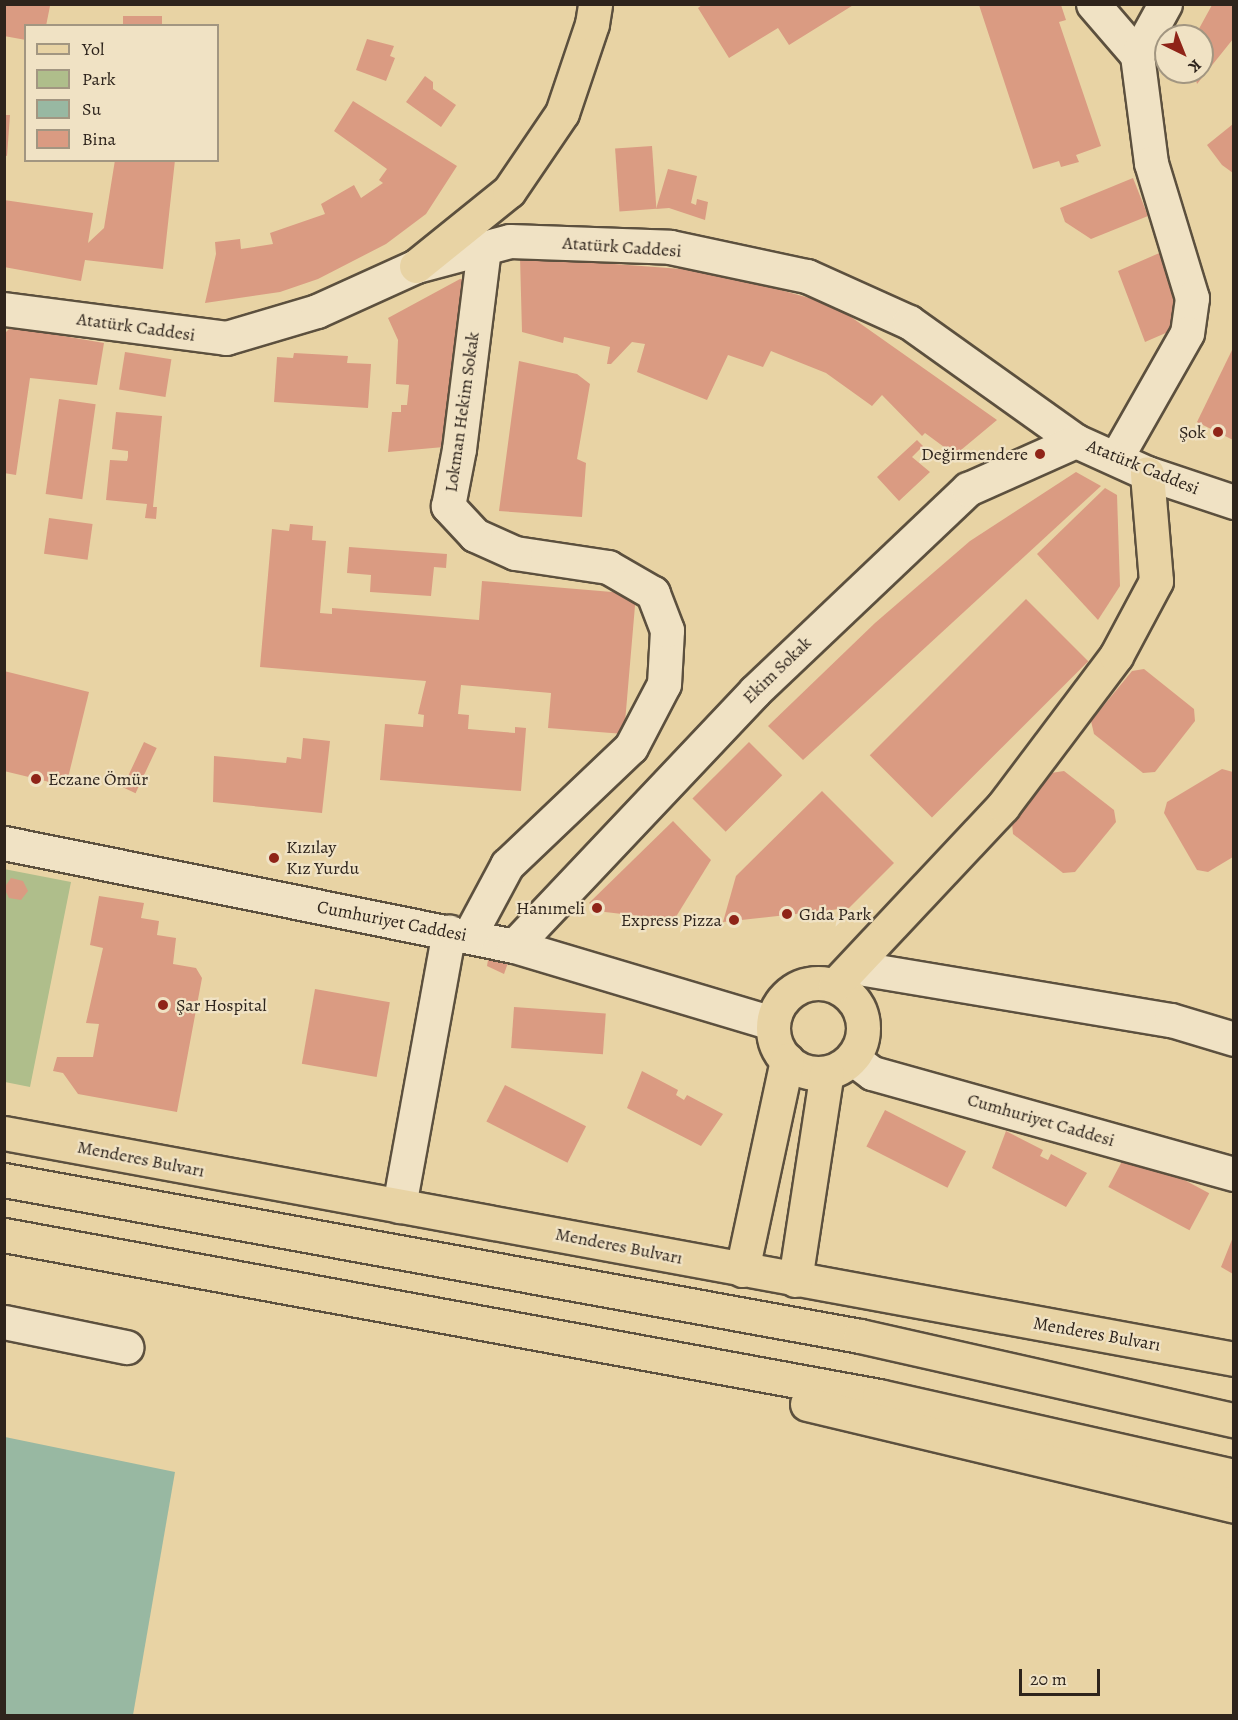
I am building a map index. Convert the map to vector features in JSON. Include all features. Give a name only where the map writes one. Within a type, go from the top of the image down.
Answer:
[{"type":"main road","points":[[416,266],[509,191],[562,113],[592,24],[595,4]]},
{"type":"main road","points":[[742,1270],[787,1060],[774,1037],[773,1023],[784,998],[795,989],[844,976],[1003,806],[1116,656],[1156,581],[1147,472]]},
{"type":"main road","points":[[795,1280],[840,1065],[860,1046],[863,1017],[852,998],[844,976]]},
{"type":"main road","name":"Cumhuriyet Caddesi","points":[[787,1060],[806,1071],[840,1065]]},
{"type":"main road","name":"Menderes Bulvarı","points":[[4,1133],[1233,1359]]},
{"type":"main road","points":[[4,1180],[860,1336],[1233,1420]]},
{"type":"main road","points":[[4,1235],[879,1396],[1233,1476]]},
{"type":"main road","points":[[700,1362],[774,1396],[1233,1506]]},
{"type":"street","points":[[1093,4],[1137,56],[1152,164],[1192,298],[1187,333],[1116,458]]},
{"type":"street","points":[[1137,56],[1165,4]]},
{"type":"street","name":"Atatürk Caddesi","points":[[4,309],[226,338],[317,311],[416,266],[510,241],[670,247],[807,276],[909,322],[1076,441],[1147,472],[1233,502]]},
{"type":"street","name":"Lokman Hekim Sokak","points":[[459,934],[507,865],[545,824],[631,747],[664,684],[667,630],[653,593],[608,567],[516,553],[475,535],[448,506],[459,449],[484,248]]},
{"type":"street","name":"Ekim Sokak","points":[[514,946],[755,691],[968,489],[1076,441]]},
{"type":"street","name":"Cumhuriyet Caddesi","points":[[4,843],[514,946],[773,1023]]},
{"type":"street","points":[[399,1206],[459,934]]},
{"type":"street","points":[[844,976],[1171,1020],[1233,1039]]},
{"type":"street","name":"Cumhuriyet Caddesi","points":[[840,1065],[1233,1174]]},
{"type":"street","points":[[4,1322],[126,1347]]},
{"type":"green space","points":[[4,869],[71,882],[30,1087],[5,1082]]},
{"type":"water","points":[[5,1437],[175,1472],[133,1715],[5,1715]]},
{"type":"building","points":[[4,4],[50,6],[46,24],[24,24],[24,40],[4,36]]},
{"type":"building","points":[[703,4],[855,4],[789,45],[778,28],[729,58],[698,8]]},
{"type":"building","points":[[979,5],[1061,5],[1066,20],[1059,22],[1101,146],[1076,155],[1079,162],[1061,167],[1059,161],[1033,169]]},
{"type":"building","points":[[1212,5],[1233,5],[1233,39],[1214,63],[1214,24],[1202,24]]},
{"type":"building","points":[[123,16],[162,16],[162,24],[123,24]]},
{"type":"building","points":[[367,39],[394,46],[390,56],[395,58],[386,81],[356,70]]},
{"type":"building","points":[[425,76],[433,82],[433,89],[456,105],[441,127],[406,102]]},
{"type":"building","points":[[353,101],[457,166],[426,214],[386,244],[318,279],[280,292],[205,303],[216,254],[215,242],[240,239],[241,249],[273,244],[270,233],[325,214],[321,204],[354,185],[361,198],[383,183],[379,180],[387,169],[334,131]]},
{"type":"building","points":[[4,115],[10,115],[7,156],[4,155]]},
{"type":"building","points":[[1233,124],[1233,173],[1222,165],[1207,145]]},
{"type":"building","points":[[652,146],[656,209],[619,211],[615,149]]},
{"type":"building","points":[[115,162],[175,162],[163,269],[85,260],[81,281],[4,267],[4,200],[93,213],[88,243],[104,228]]},
{"type":"building","points":[[668,169],[697,176],[691,203],[696,205],[697,199],[708,202],[705,220],[669,208],[656,209]]},
{"type":"building","points":[[1133,178],[1148,216],[1091,239],[1065,222],[1060,208]]},
{"type":"building","points":[[1164,251],[1180,305],[1174,308],[1176,314],[1168,332],[1145,342],[1118,271]]},
{"type":"building","points":[[520,257],[695,270],[696,266],[834,305],[997,420],[955,455],[925,433],[922,436],[882,395],[872,406],[826,373],[771,351],[763,367],[728,355],[707,400],[637,372],[645,344],[632,342],[611,364],[607,364],[610,347],[564,337],[563,343],[522,332]]},
{"type":"building","points":[[460,279],[465,280],[455,446],[388,452],[392,412],[401,412],[401,405],[407,405],[409,385],[396,384],[398,340],[388,318]]},
{"type":"building","points":[[11,327],[104,343],[97,385],[30,378],[16,475],[4,473],[4,334]]},
{"type":"building","points":[[1233,348],[1233,440],[1197,422]]},
{"type":"building","points":[[125,352],[171,359],[165,397],[119,390]]},
{"type":"building","points":[[294,353],[348,356],[347,363],[371,364],[368,408],[274,402],[277,357],[293,358]]},
{"type":"building","points":[[519,361],[577,374],[590,384],[577,459],[586,463],[582,517],[499,511]]},
{"type":"building","points":[[59,399],[96,404],[82,499],[46,494]]},
{"type":"building","points":[[116,412],[162,416],[153,507],[157,507],[156,519],[145,518],[147,504],[106,500],[110,460],[127,461],[128,457],[128,451],[112,449]]},
{"type":"building","points":[[917,440],[923,446],[912,457],[930,472],[899,501],[877,477]]},
{"type":"building","points":[[1076,472],[1101,486],[803,760],[768,726],[875,623],[970,541]]},
{"type":"building","points":[[1105,488],[1117,495],[1120,586],[1098,620],[1037,554]]},
{"type":"building","points":[[49,518],[93,524],[88,560],[44,554]]},
{"type":"building","points":[[290,524],[313,526],[312,540],[326,541],[320,613],[332,614],[332,608],[479,620],[482,581],[636,594],[624,734],[548,728],[551,693],[461,685],[458,714],[469,715],[468,729],[515,733],[515,727],[526,728],[521,791],[380,780],[385,724],[423,727],[424,715],[418,714],[426,681],[260,667],[272,529],[289,531]]},
{"type":"building","points":[[349,547],[447,554],[446,568],[434,567],[431,596],[370,592],[371,575],[347,573]]},
{"type":"building","points":[[1026,599],[1088,661],[932,817],[870,755]]},
{"type":"building","points":[[1144,669],[1194,709],[1195,721],[1155,772],[1143,773],[1094,734],[1091,721],[1132,671]]},
{"type":"building","points":[[4,671],[89,692],[66,786],[4,771]]},
{"type":"building","points":[[303,738],[330,741],[322,813],[213,802],[214,756],[286,763],[287,757],[301,759]]},
{"type":"building","points":[[144,742],[157,748],[136,793],[123,787]]},
{"type":"building","points":[[749,742],[782,775],[726,832],[692,799]]},
{"type":"building","points":[[1222,769],[1233,772],[1233,857],[1208,872],[1197,870],[1164,813],[1167,802]]},
{"type":"building","points":[[1064,771],[1114,810],[1116,822],[1075,872],[1063,873],[1013,834],[1012,823],[1051,773]]},
{"type":"building","points":[[822,791],[894,863],[849,908],[723,922],[736,876]]},
{"type":"building","points":[[673,821],[711,860],[674,920],[605,912],[589,903]]},
{"type":"building","points":[[11,878],[23,881],[28,891],[21,900],[9,898],[4,888]]},
{"type":"building","points":[[99,896],[144,903],[141,918],[159,921],[157,935],[176,938],[173,964],[196,968],[202,978],[177,1112],[78,1094],[63,1073],[53,1071],[57,1057],[93,1057],[99,1024],[86,1023],[103,948],[90,945]]},
{"type":"building","points":[[489,954],[509,960],[504,974],[487,966]]},
{"type":"building","points":[[315,989],[390,1002],[377,1077],[302,1064]]},
{"type":"building","points":[[514,1007],[606,1013],[603,1054],[511,1048]]},
{"type":"building","points":[[642,1071],[678,1090],[676,1095],[684,1100],[687,1095],[723,1114],[701,1146],[627,1108]]},
{"type":"building","points":[[505,1085],[586,1126],[567,1163],[486,1122]]},
{"type":"building","points":[[885,1110],[966,1151],[947,1188],[866,1147]]},
{"type":"building","points":[[1006,1131],[1043,1150],[1040,1156],[1048,1160],[1051,1154],[1087,1173],[1066,1207],[992,1168]]},
{"type":"building","points":[[1128,1150],[1209,1193],[1190,1230],[1108,1187]]},
{"type":"building","points":[[1233,1237],[1233,1274],[1221,1267]]},
{"type":"place","name":"Şok","points":[[1218,432]]},
{"type":"place","name":"Değirmendere","points":[[1040,454]]},
{"type":"place","name":"Eczane Ömür","points":[[36,779]]},
{"type":"place","name":"Kızılay Kız Yurdu","points":[[274,858]]},
{"type":"place","name":"Hanımeli","points":[[597,908]]},
{"type":"place","name":"Gıda Park","points":[[787,914]]},
{"type":"place","name":"Express Pizza","points":[[734,920]]},
{"type":"place","name":"Şar Hospital","points":[[163,1005]]}]
